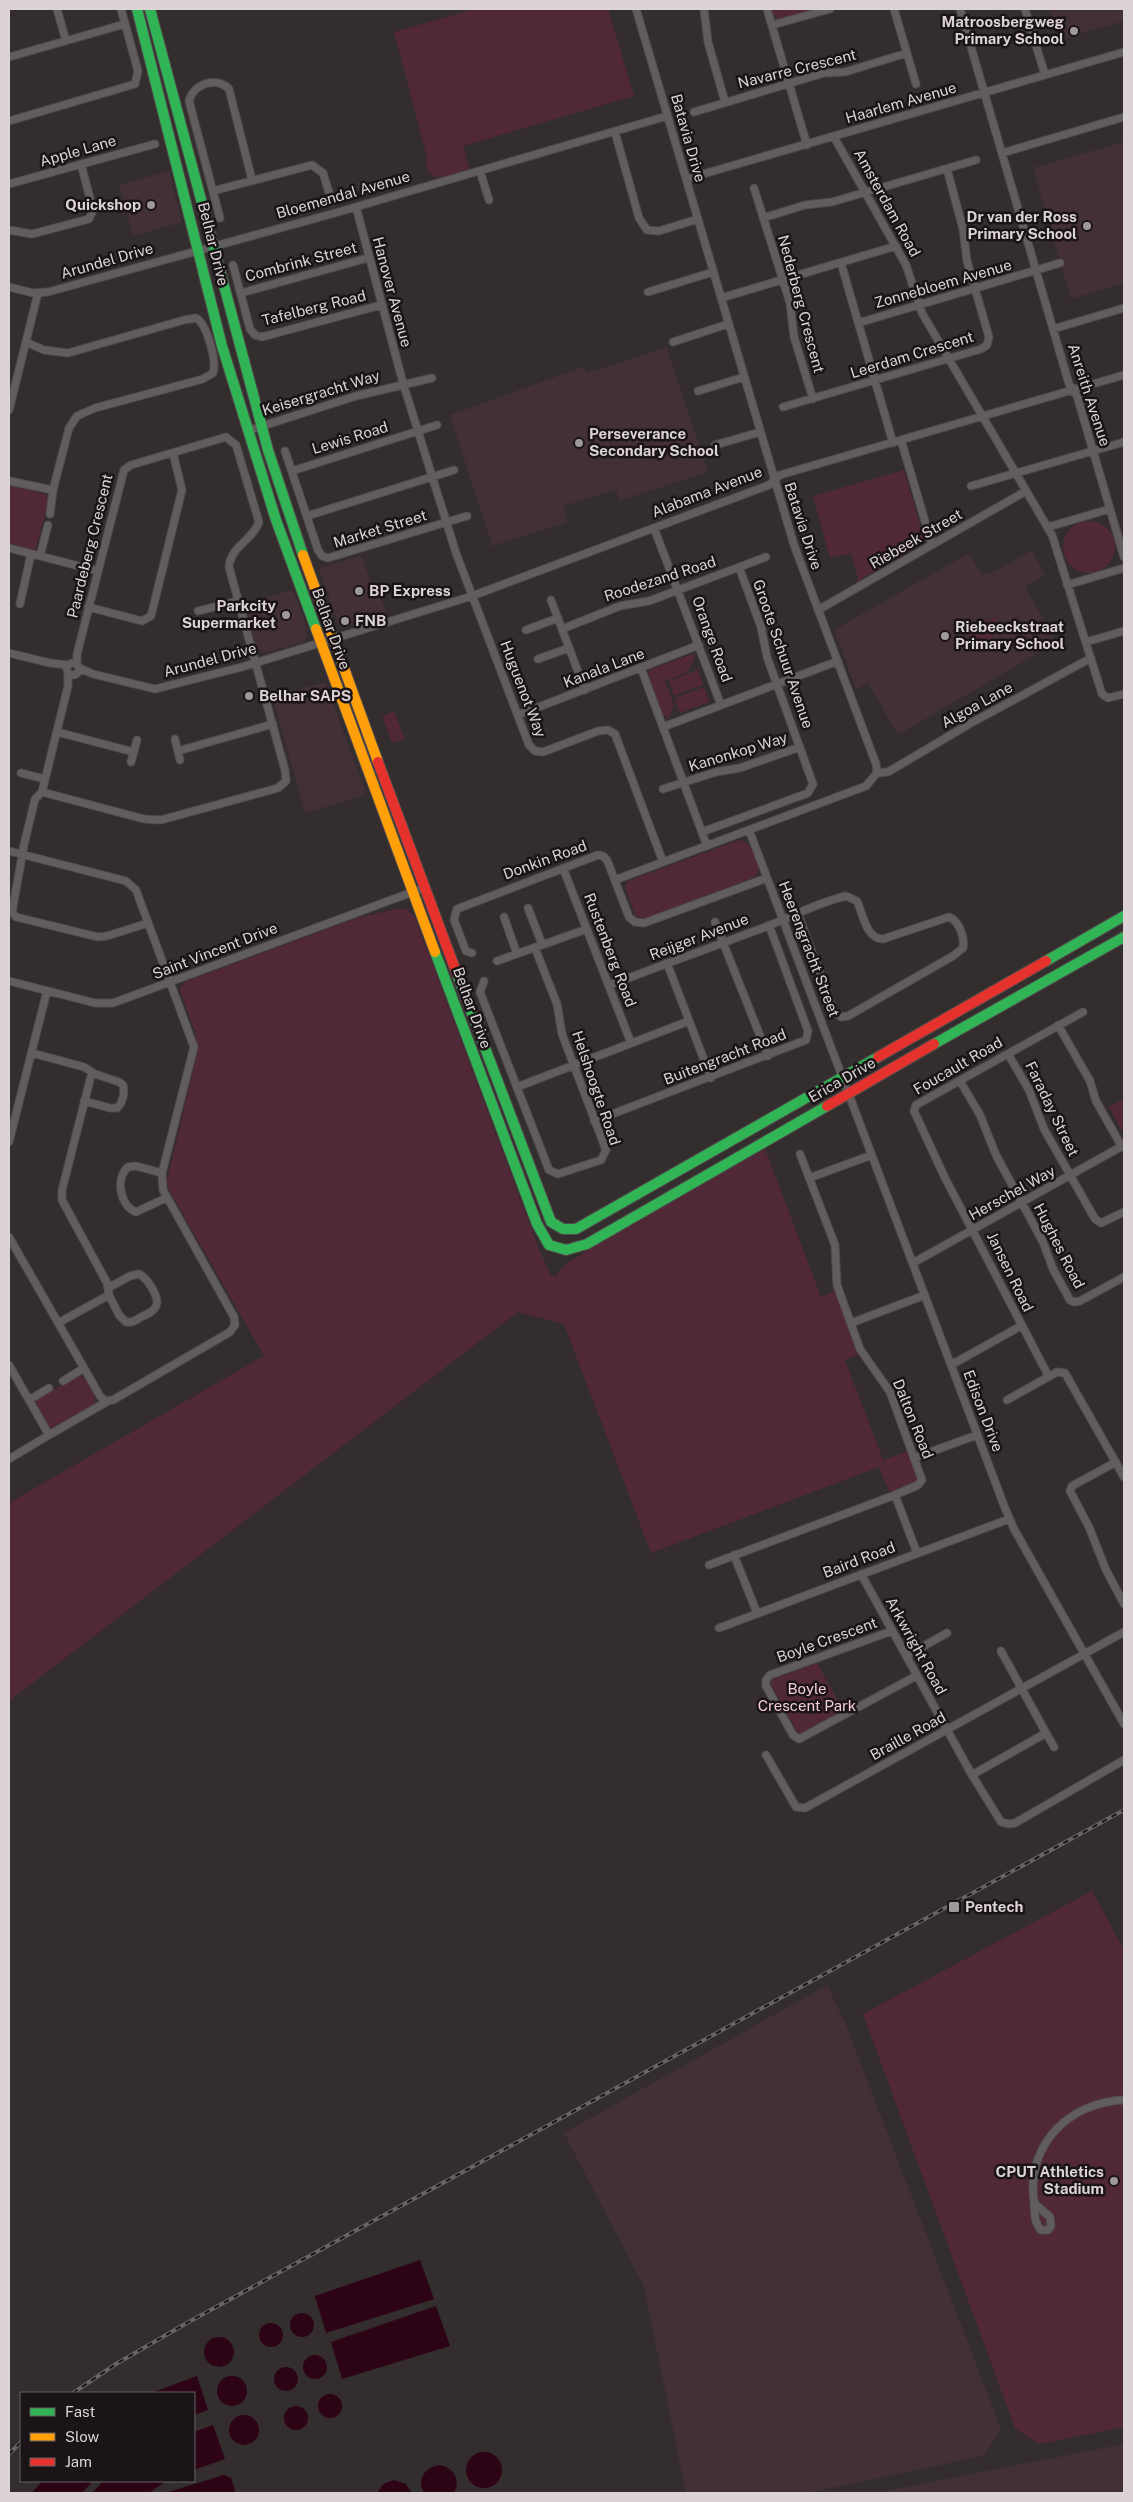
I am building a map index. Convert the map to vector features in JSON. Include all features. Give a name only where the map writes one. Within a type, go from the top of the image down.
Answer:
[{"type":"main road","name":"Belhar Drive","points":[[137,9],[222,346],[247,431],[320,643],[540,1230],[549,1244],[566,1250],[575,1249]]},
{"type":"main road","name":"Belhar Drive","points":[[150,9],[262,426],[294,531],[332,639],[426,887],[546,1214],[558,1228],[568,1231],[576,1229]]},
{"type":"main road","name":"Erica Drive","points":[[576,1229],[843,1078],[1015,976],[1124,916]]},
{"type":"main road","name":"Erica Drive","points":[[575,1249],[603,1235],[1124,937]]},
{"type":"street","points":[[57,9],[66,40]]},
{"type":"street","points":[[9,121],[135,84],[138,71],[121,9]]},
{"type":"street","name":"Batavia Drive","points":[[636,9],[794,545],[876,764],[877,773]]},
{"type":"street","points":[[704,9],[708,42],[725,102]]},
{"type":"street","points":[[767,9],[807,145]]},
{"type":"street","points":[[772,25],[830,9]]},
{"type":"street","points":[[894,9],[916,84]]},
{"type":"street","name":"Anreith Avenue","points":[[960,9],[1069,384],[1077,396],[1124,557]]},
{"type":"street","points":[[1025,9],[1045,75]]},
{"type":"street","points":[[9,58],[125,24]]},
{"type":"street","name":"Haarlem Avenue","points":[[686,179],[1124,52]]},
{"type":"street","name":"Navarre Crescent","points":[[694,112],[824,73],[845,72],[907,53]]},
{"type":"street","points":[[220,218],[189,101],[191,93],[197,87],[214,82],[223,83],[229,89],[252,180]]},
{"type":"street","name":"Bloemendal Avenue","points":[[213,245],[356,207],[668,116]]},
{"type":"street","points":[[1002,153],[1124,117]]},
{"type":"street","points":[[615,132],[640,218],[646,230],[658,231],[698,219]]},
{"type":"street","name":"Amsterdam Road","points":[[834,137],[906,265],[918,305],[1056,542],[1067,585],[1103,695],[1108,698],[1124,694]]},
{"type":"street","name":"Apple Lane","points":[[9,184],[155,144]]},
{"type":"street","points":[[762,218],[805,205],[826,203],[976,160]]},
{"type":"street","points":[[9,230],[32,234],[88,219],[93,210],[81,164]]},
{"type":"street","points":[[213,191],[310,164],[316,166],[323,173],[332,202]]},
{"type":"street","name":"Leerdam Crescent","points":[[783,407],[981,350],[989,343],[990,337],[966,253],[964,229],[947,169]]},
{"type":"street","points":[[480,171],[489,200]]},
{"type":"street","name":"Nederberg Crescent","points":[[754,188],[783,280],[792,314],[794,337],[813,399]]},
{"type":"street","name":"Hanover Avenue","points":[[356,207],[368,258],[417,432],[472,596]]},
{"type":"street","name":"Arundel Drive","points":[[9,287],[38,293],[213,245]]},
{"type":"street","points":[[720,298],[896,246]]},
{"type":"street","name":"Combrink Street","points":[[241,293],[368,258]]},
{"type":"street","points":[[841,263],[892,443]]},
{"type":"street","points":[[1036,270],[1060,263]]},
{"type":"street","points":[[233,265],[241,293]]},
{"type":"street","name":"Zonnebloem Avenue","points":[[858,323],[1036,270]]},
{"type":"street","points":[[648,292],[713,272]]},
{"type":"street","points":[[9,410],[38,293]]},
{"type":"street","name":"Tafelberg Road","points":[[241,293],[250,329],[254,335],[262,336],[381,305]]},
{"type":"street","points":[[1053,329],[1124,308]]},
{"type":"street","points":[[26,342],[44,350],[68,353],[174,322],[196,318],[204,326],[214,360],[213,373],[203,380],[95,408],[77,416],[69,428],[53,490],[50,514]]},
{"type":"street","points":[[673,342],[728,324]]},
{"type":"street","name":"Alabama Avenue","points":[[332,639],[472,596],[769,485],[780,475],[1124,375]]},
{"type":"street","points":[[698,391],[744,377]]},
{"type":"street","points":[[403,383],[432,378]]},
{"type":"street","name":"Keisergracht Way","points":[[247,431],[403,383]]},
{"type":"street","points":[[417,432],[437,425]]},
{"type":"street","name":"Lewis Road","points":[[292,471],[417,432]]},
{"type":"street","points":[[715,445],[760,432]]},
{"type":"street","name":"Paardeberg Crescent","points":[[42,792],[152,821],[270,790],[283,784],[287,776],[238,601],[229,561],[259,522],[236,445],[226,437],[131,465],[124,470],[73,669]]},
{"type":"street","points":[[901,440],[932,545]]},
{"type":"street","points":[[971,486],[1124,442]]},
{"type":"street","points":[[285,451],[306,516],[454,470]]},
{"type":"street","points":[[88,607],[142,620],[151,616],[182,490],[173,453]]},
{"type":"street","points":[[9,481],[53,490]]},
{"type":"street","name":"Riebeek Street","points":[[818,610],[1026,491]]},
{"type":"street","points":[[1048,527],[1110,509]]},
{"type":"street","name":"Market Street","points":[[306,516],[322,556],[333,558],[446,523]]},
{"type":"street","points":[[446,523],[467,516]]},
{"type":"street","points":[[40,556],[48,525]]},
{"type":"street","name":"Orange Road","points":[[654,528],[721,705]]},
{"type":"street","points":[[9,548],[98,571]]},
{"type":"street","points":[[20,604],[31,554]]},
{"type":"street","name":"Roodezand Road","points":[[562,629],[620,606],[642,603],[766,557]]},
{"type":"street","name":"Groote Schuur Avenue","points":[[702,832],[808,793],[812,789],[812,778],[764,650],[761,628],[739,567]]},
{"type":"street","points":[[1067,585],[1124,568]]},
{"type":"street","name":"Huguenot Way","points":[[472,596],[530,746],[540,752],[598,731],[608,730],[615,734],[663,862]]},
{"type":"street","points":[[551,600],[585,690]]},
{"type":"street","points":[[198,611],[238,601]]},
{"type":"street","points":[[526,630],[558,618]]},
{"type":"street","points":[[1086,642],[1124,631]]},
{"type":"street","name":"Arundel Drive","points":[[9,656],[50,663],[155,688],[256,663],[332,639]]},
{"type":"street","name":"Kanala Lane","points":[[518,715],[699,645]]},
{"type":"street","points":[[538,660],[570,648]]},
{"type":"street","name":"Algoa Lane","points":[[877,773],[888,772],[971,723],[1090,658]]},
{"type":"street","points":[[663,727],[838,661]]},
{"type":"street","points":[[641,668],[708,846]]},
{"type":"street","points":[[73,669],[42,792],[35,799],[11,906],[12,912],[16,917],[102,937],[148,922]]},
{"type":"street","points":[[178,751],[273,724]]},
{"type":"street","points":[[57,732],[134,752]]},
{"type":"street","points":[[175,739],[180,760]]},
{"type":"street","points":[[131,762],[137,740]]},
{"type":"street","name":"Kanonkop Way","points":[[663,790],[716,772],[740,768],[800,747]]},
{"type":"street","points":[[21,773],[45,779]]},
{"type":"street","points":[[615,880],[866,786],[877,773]]},
{"type":"street","name":"Heerengracht Street","points":[[749,830],[849,1093]]},
{"type":"street","points":[[9,851],[126,881],[136,890],[194,1046],[162,1173],[162,1184],[166,1198],[234,1316],[235,1326],[230,1332],[9,1459]]},
{"type":"street","name":"Donkin Road","points":[[472,953],[466,951],[454,920],[457,910],[601,855],[607,860],[629,917],[635,922],[644,923],[768,878]]},
{"type":"street","name":"Rustenberg Road","points":[[563,868],[631,1043]]},
{"type":"street","name":"Saint Vincent Drive","points":[[9,981],[103,1004],[171,983],[426,887]]},
{"type":"street","name":"Reijger Avenue","points":[[610,985],[784,920],[798,914],[844,897],[852,897],[857,901],[870,932],[880,939],[949,916],[957,923],[963,937],[963,948],[953,956],[856,1011],[841,1017],[834,1012],[798,914]]},
{"type":"street","points":[[528,908],[542,944]]},
{"type":"street","points":[[504,917],[517,954]]},
{"type":"street","points":[[715,922],[768,1056]]},
{"type":"street","name":"Buitengracht Road","points":[[594,1121],[805,1041],[809,1034],[769,925]]},
{"type":"street","points":[[497,962],[587,929]]},
{"type":"street","name":"Helshoogte Road","points":[[534,948],[556,1004],[562,1034],[606,1150],[605,1156],[601,1160],[560,1174],[553,1173]]},
{"type":"street","points":[[667,964],[711,1078]]},
{"type":"street","name":"Belhar Drive","points":[[484,981],[480,992],[547,1167],[553,1173]]},
{"type":"street","points":[[9,1142],[47,991]]},
{"type":"street","name":"Foucault Road","points":[[974,1230],[949,1185],[914,1111],[916,1105],[1083,1012]]},
{"type":"street","points":[[517,1087],[690,1021]]},
{"type":"street","points":[[1058,1025],[1090,1081],[1096,1101],[1123,1146]]},
{"type":"street","points":[[32,1053],[84,1067],[92,1072],[122,1083],[124,1093],[119,1106],[114,1108],[84,1101]]},
{"type":"street","name":"Faraday Street","points":[[1008,1054],[1029,1090],[1044,1128],[1098,1222],[1107,1222],[1124,1212]]},
{"type":"street","points":[[58,1323],[109,1291],[130,1276],[139,1274],[146,1280],[157,1299],[157,1305],[153,1310],[134,1321],[126,1322],[119,1315],[109,1291],[62,1200],[92,1072]]},
{"type":"street","points":[[960,1080],[980,1115],[996,1155],[1022,1203]]},
{"type":"street","name":"Edison Drive","points":[[849,1093],[1009,1519],[1124,1724]]},
{"type":"street","name":"Herschel Way","points":[[913,1263],[1123,1146]]},
{"type":"street","name":"Dalton Road","points":[[709,1565],[895,1495],[920,1483],[921,1476],[890,1392],[864,1357],[850,1323],[837,1285],[835,1245],[800,1154]]},
{"type":"street","points":[[809,1178],[872,1154]]},
{"type":"street","points":[[162,1173],[136,1166],[128,1167],[123,1174],[121,1191],[129,1208],[136,1212],[166,1198]]},
{"type":"street","name":"Hughes Road","points":[[1022,1203],[1070,1300],[1074,1302],[1080,1301],[1124,1277]]},
{"type":"street","name":"Jansen Road","points":[[974,1230],[1021,1326]]},
{"type":"street","points":[[9,1237],[100,1396],[108,1401]]},
{"type":"street","points":[[850,1323],[925,1295]]},
{"type":"street","points":[[951,1365],[1021,1326],[1049,1377]]},
{"type":"street","points":[[9,1365],[49,1435]]},
{"type":"street","points":[[62,1381],[84,1368]]},
{"type":"street","points":[[1007,1400],[1057,1372],[1066,1373],[1124,1477]]},
{"type":"street","points":[[29,1400],[49,1388]]},
{"type":"street","points":[[914,1458],[977,1434]]},
{"type":"street","points":[[1116,1462],[1072,1486],[1070,1491],[1089,1526],[1106,1570],[1124,1604]]},
{"type":"street","points":[[895,1495],[917,1553]]},
{"type":"street","name":"Baird Road","points":[[719,1628],[1009,1519]]},
{"type":"street","points":[[734,1555],[757,1614]]},
{"type":"street","name":"Arkwright Road","points":[[862,1574],[916,1676],[996,1818],[1001,1822],[1009,1824],[1124,1760]]},
{"type":"street","name":"Boyle Crescent","points":[[892,1631],[770,1675],[766,1680],[766,1686],[793,1735],[799,1739],[916,1676]]},
{"type":"street","points":[[1084,1654],[1124,1632]]},
{"type":"street","points":[[906,1656],[947,1633]]},
{"type":"street","points":[[1001,1651],[1054,1747]]},
{"type":"street","name":"Braille Road","points":[[766,1755],[796,1807],[805,1808],[1084,1654]]},
{"type":"street","points":[[972,1775],[1046,1733]]},
{"type":"street","points":[[1034,2204],[1033,2184],[1038,2160],[1044,2146],[1058,2128],[1085,2107],[1097,2103],[1124,2100]]},
{"type":"shaded area","name":"Matroosbergweg Primary School","points":[[1050,9],[1124,9],[1124,21],[1059,40]]},
{"type":"shaded area","name":"Dr van der Ross Primary School","points":[[1124,142],[1124,283],[1071,299],[1033,168]]},
{"type":"shaded area","points":[[169,171],[182,222],[133,236],[119,185]]},
{"type":"shaded area","name":"Perseverance Secondary School","points":[[667,347],[708,472],[619,501],[616,490],[563,506],[568,522],[492,546],[450,415],[583,367],[587,373]]},
{"type":"shaded area","name":"Riebeeckstraat Primary School","points":[[1032,550],[1045,575],[1025,587],[1057,642],[898,735],[868,683],[856,689],[834,630],[969,553],[982,575],[997,570]]},
{"type":"shaded area","points":[[361,555],[371,583],[375,582],[387,614],[345,627],[338,624],[319,568]]},
{"type":"shaded area","points":[[293,590],[307,629],[306,639],[304,642],[264,653],[259,652],[255,649],[242,604]]},
{"type":"shaded area","points":[[325,682],[367,795],[305,813],[272,697]]},
{"type":"shaded area","points":[[827,1985],[846,2025],[1001,2429],[983,2456],[808,2493],[686,2493],[644,2287],[564,2133]]},
{"type":"shaded area","points":[[420,2260],[434,2299],[326,2333],[315,2296]]},
{"type":"shaded area","points":[[436,2306],[450,2346],[342,2379],[331,2342]]},
{"type":"shaded area","points":[[302,2313],[311,2316],[314,2325],[311,2334],[302,2337],[293,2334],[290,2325],[293,2316]]},
{"type":"shaded area","points":[[271,2323],[280,2326],[283,2335],[280,2344],[271,2347],[262,2344],[259,2335],[262,2326]]},
{"type":"shaded area","points":[[219,2337],[230,2341],[234,2352],[230,2363],[219,2367],[208,2363],[204,2352],[208,2341]]},
{"type":"shaded area","points":[[315,2355],[324,2358],[327,2367],[324,2376],[315,2379],[306,2376],[303,2367],[306,2358]]},
{"type":"shaded area","points":[[286,2367],[295,2370],[298,2379],[295,2388],[286,2391],[277,2388],[274,2379],[277,2370]]},
{"type":"shaded area","points":[[197,2376],[208,2410],[195,2415],[195,2392],[154,2392]]},
{"type":"shaded area","points":[[232,2376],[243,2380],[247,2391],[243,2402],[232,2406],[221,2402],[217,2391],[221,2380]]},
{"type":"shaded area","points":[[330,2394],[339,2397],[342,2406],[339,2415],[330,2418],[321,2415],[318,2406],[321,2397]]},
{"type":"shaded area","points":[[296,2406],[305,2409],[308,2418],[305,2427],[296,2430],[287,2427],[284,2418],[287,2409]]},
{"type":"shaded area","points":[[244,2415],[255,2419],[259,2430],[255,2441],[244,2445],[233,2441],[229,2430],[233,2419]]},
{"type":"shaded area","points":[[213,2425],[225,2459],[195,2470],[195,2432]]},
{"type":"shaded area","points":[[1124,2444],[1124,2493],[878,2493],[967,2475]]},
{"type":"shaded area","points":[[484,2452],[491,2453],[497,2457],[501,2463],[501,2477],[497,2483],[491,2487],[484,2488],[477,2487],[471,2483],[467,2477],[466,2470],[467,2463],[471,2457],[477,2453]]},
{"type":"shaded area","points":[[439,2465],[449,2468],[455,2475],[457,2483],[454,2493],[424,2493],[421,2483],[423,2475],[430,2468]]},
{"type":"shaded area","points":[[224,2475],[231,2478],[236,2493],[165,2493]]},
{"type":"shaded area","points":[[394,2480],[406,2484],[412,2493],[377,2493],[383,2484]]},
{"type":"shaded area","points":[[41,2482],[92,2482],[82,2493],[32,2493]]},
{"type":"shaded area","points":[[102,2482],[165,2482],[149,2493],[92,2493]]},
{"type":"green space","points":[[475,9],[608,9],[634,96],[463,146],[469,169],[452,175],[434,176],[427,168],[427,157],[394,32]]},
{"type":"green space","points":[[771,9],[815,9],[778,19],[773,15]]},
{"type":"green space","points":[[904,470],[924,539],[920,545],[856,582],[858,578],[851,553],[830,558],[813,496]]},
{"type":"green space","points":[[9,485],[47,495],[50,498],[35,550],[9,543]]},
{"type":"green space","points":[[1084,521],[1094,521],[1103,525],[1111,533],[1115,547],[1111,561],[1103,569],[1094,573],[1084,573],[1075,569],[1067,561],[1063,552],[1063,542],[1067,533],[1075,525]]},
{"type":"green space","points":[[994,617],[1002,631],[975,647],[967,633]]},
{"type":"green space","points":[[692,654],[695,656],[688,672],[665,681],[674,705],[669,719],[662,714],[648,673],[651,669]]},
{"type":"green space","points":[[698,670],[703,685],[674,696],[669,681]]},
{"type":"green space","points":[[704,687],[709,702],[680,713],[675,698]]},
{"type":"green space","points":[[394,711],[405,739],[392,743],[382,716]]},
{"type":"green space","points":[[739,840],[744,841],[753,851],[759,870],[755,877],[644,919],[635,915],[625,887],[628,881]]},
{"type":"green space","points":[[395,909],[405,909],[414,915],[538,1247],[551,1276],[557,1276],[565,1265],[585,1252],[765,1149],[821,1297],[836,1291],[859,1354],[845,1360],[883,1460],[909,1451],[919,1478],[916,1483],[890,1493],[879,1467],[651,1553],[564,1324],[518,1312],[9,1701],[9,1503],[264,1356],[166,1185],[198,1049],[195,1032],[180,991],[181,986],[187,981],[357,918]]},
{"type":"green space","points":[[1121,1100],[1124,1105],[1124,1128],[1121,1130],[1109,1107]]},
{"type":"green space","points":[[79,1375],[91,1387],[95,1404],[53,1428],[48,1427],[36,1405],[36,1400]]},
{"type":"green space","name":"Boyle Crescent Park","points":[[817,1663],[843,1710],[801,1733],[797,1732],[771,1684],[771,1680]]},
{"type":"green space","points":[[1092,1891],[1124,1950],[1124,2427],[1039,2444],[1015,2428],[863,2014]]},
{"type":"railway","points":[[74,2392],[116,2364],[185,2324],[1124,1810]]},
{"type":"railway","points":[[9,2454],[20,2443]]},
{"type":"traffic: fast","points":[[137,9],[222,346],[276,520],[316,629]]},
{"type":"traffic: fast","points":[[150,9],[268,450],[303,555]]},
{"type":"traffic: fast","points":[[1046,961],[1124,916]]},
{"type":"traffic: fast","points":[[934,1044],[1124,937]]},
{"type":"traffic: fast","points":[[435,952],[537,1224],[549,1245],[566,1250],[587,1244],[827,1106]]},
{"type":"traffic: fast","points":[[457,974],[551,1222],[563,1229],[576,1229],[878,1057]]},
{"type":"traffic: slow","points":[[303,555],[378,762]]},
{"type":"traffic: slow","points":[[316,629],[435,952]]},
{"type":"traffic: jam","points":[[378,762],[457,974]]},
{"type":"traffic: jam","points":[[878,1057],[1046,961]]},
{"type":"traffic: jam","points":[[827,1106],[934,1044]]},
{"type":"place","name":"Matroosbergweg Primary School","points":[[1074,31]]},
{"type":"place","name":"Quickshop","points":[[151,205]]},
{"type":"place","name":"Dr van der Ross Primary School","points":[[1087,226]]},
{"type":"place","name":"Perseverance Secondary School","points":[[579,443]]},
{"type":"place","name":"BP Express","points":[[359,591]]},
{"type":"place","name":"Parkcity Supermarket","points":[[286,615]]},
{"type":"place","name":"FNB","points":[[345,621]]},
{"type":"place","name":"Riebeeckstraat Primary School","points":[[945,636]]},
{"type":"place","name":"Belhar SAPS","points":[[249,696]]},
{"type":"place","name":"Pentech","points":[[954,1907]]},
{"type":"place","name":"CPUT Athletics Stadium","points":[[1114,2181]]}]
